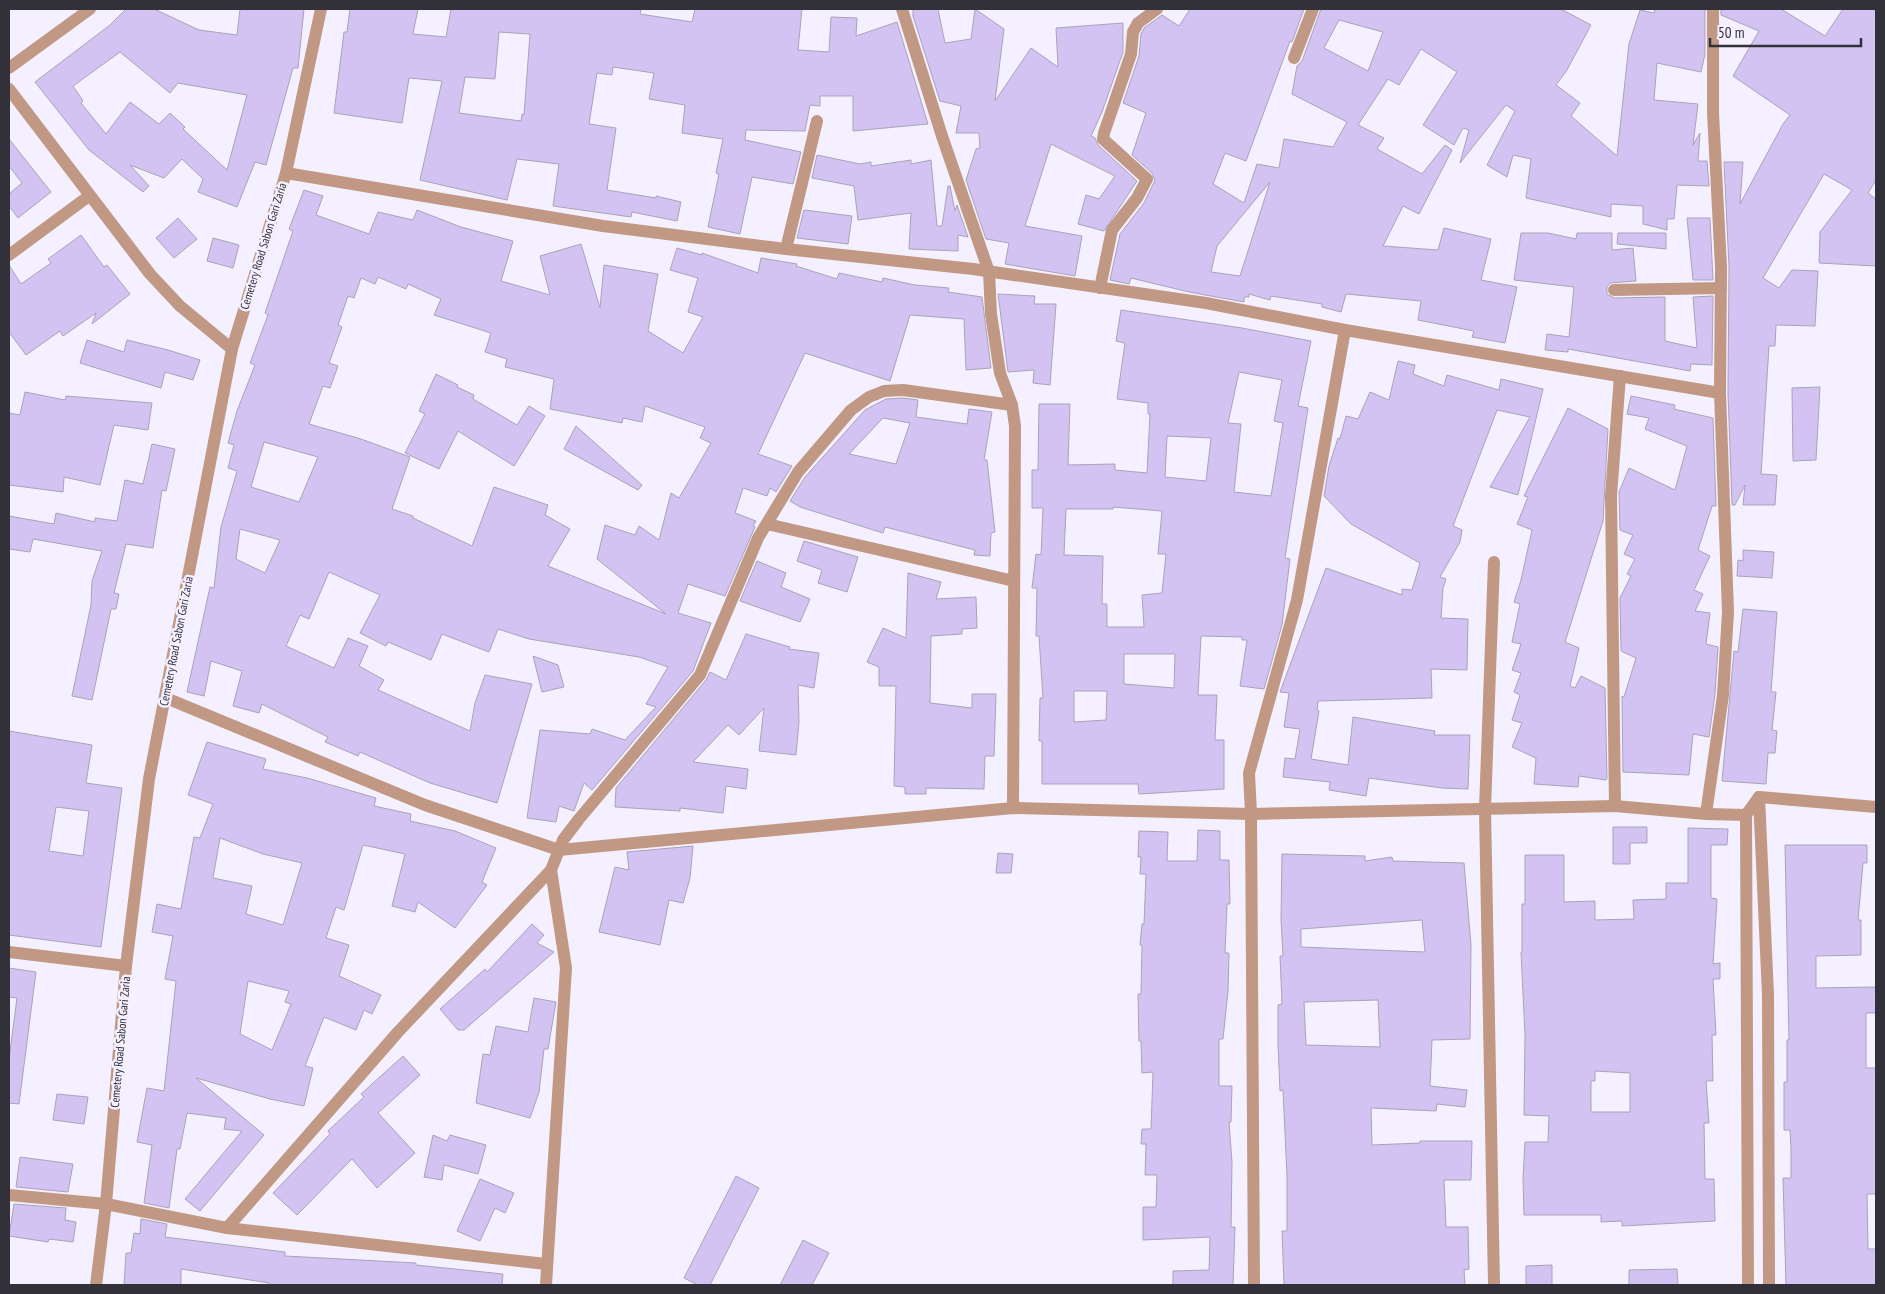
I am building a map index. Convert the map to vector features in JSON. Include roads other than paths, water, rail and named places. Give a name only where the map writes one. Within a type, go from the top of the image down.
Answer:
[{"type":"street","points":[[9,68],[90,9]]},
{"type":"street","name":"Cemetery Road Sabon Gari Zaria","points":[[96,1285],[106,1204],[126,966],[149,779],[232,349],[286,173],[320,9]]},
{"type":"street","points":[[902,9],[988,272],[990,314],[1000,373],[1012,405],[1015,426],[1013,808]]},
{"type":"street","points":[[1100,288],[1112,230],[1137,198],[1147,179],[1114,147],[1106,143],[1104,133],[1131,54],[1132,32],[1138,23],[1157,9]]},
{"type":"street","points":[[1294,58],[1312,9]]},
{"type":"street","points":[[1706,814],[1723,695],[1728,612],[1720,393],[1721,288],[1713,113],[1713,9]]},
{"type":"street","points":[[9,88],[150,274],[174,300],[232,349]]},
{"type":"street","points":[[786,249],[818,121]]},
{"type":"street","points":[[286,173],[603,226],[988,272],[1206,303],[1345,330],[1720,393]]},
{"type":"street","points":[[9,255],[89,196]]},
{"type":"street","points":[[1614,290],[1721,288]]},
{"type":"street","points":[[1254,1285],[1251,814],[1248,773],[1297,600],[1345,330]]},
{"type":"street","points":[[1615,806],[1612,496],[1620,376]]},
{"type":"street","points":[[226,1228],[398,1032],[551,870],[563,840],[579,819],[700,675],[758,538],[798,472],[851,410],[884,391],[902,390],[1012,405]]},
{"type":"street","points":[[767,524],[1014,581]]},
{"type":"street","points":[[1494,562],[1486,809],[1494,1285]]},
{"type":"street","points":[[166,698],[425,806],[559,850],[1013,808],[1251,814],[1615,806],[1706,814],[1746,814]]},
{"type":"street","points":[[1759,797],[1876,807]]},
{"type":"street","points":[[1748,1285],[1746,814],[1759,797]]},
{"type":"street","points":[[1759,797],[1768,995],[1769,1285]]},
{"type":"street","points":[[546,1285],[566,968],[551,870]]},
{"type":"street","points":[[9,952],[126,966]]},
{"type":"street","points":[[9,1195],[106,1204],[226,1228],[546,1264]]}]
